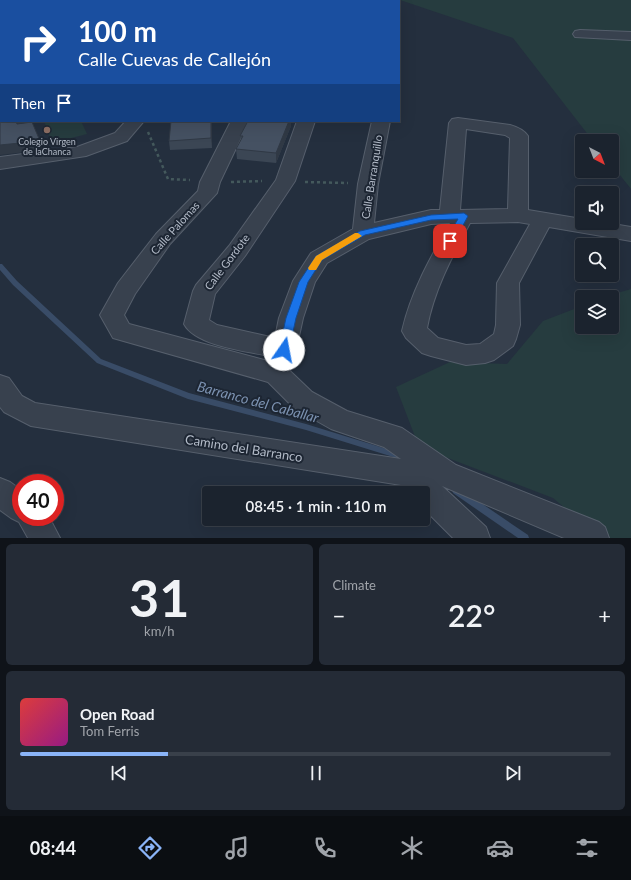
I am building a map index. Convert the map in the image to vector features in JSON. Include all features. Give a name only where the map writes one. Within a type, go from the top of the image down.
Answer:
[{"type":"street","points":[[580,34],[631,36]]},
{"type":"street","name":"Calle Palomas","points":[[240,122],[206,193],[163,239],[126,289],[112,315],[121,331],[187,348],[276,374]]},
{"type":"street","name":"Calle Gordote","points":[[284,350],[211,333],[196,324],[204,290],[237,251],[285,181],[306,122]]},
{"type":"street","name":"Calle Barranquillo","points":[[363,233],[368,184],[381,122]]},
{"type":"street","points":[[0,163],[80,152],[121,137],[140,123]]},
{"type":"street","points":[[518,215],[519,136],[510,130],[458,123],[456,216],[417,317],[414,332],[431,346],[466,355],[485,353],[504,339],[508,325],[508,283],[543,219]]},
{"type":"street","points":[[594,538],[588,533],[446,474],[392,437],[340,421],[303,400],[276,374],[284,350],[291,318],[304,282],[319,258],[363,233],[431,217],[518,215],[631,234]]},
{"type":"street","name":"Camino del Barranco","points":[[0,386],[13,404],[32,414],[408,473],[475,538]]},
{"type":"street","points":[[0,492],[12,501]]},
{"type":"street","points":[[38,526],[45,538]]},
{"type":"path","points":[[140,123],[168,179]]},
{"type":"green space","points":[[400,0],[631,0],[631,189],[619,174],[619,134],[588,134],[513,38]]},
{"type":"green space","points":[[44,122],[81,122],[87,134],[52,143]]},
{"type":"green space","points":[[631,289],[631,538],[601,538],[553,498],[419,447],[396,387],[450,362],[507,364],[543,321],[575,309],[575,334],[619,334],[619,293]]},
{"type":"building","points":[[0,122],[16,122],[17,124],[32,122],[40,141],[0,145]]},
{"type":"building","points":[[171,122],[211,122],[211,138],[169,141]]},
{"type":"building","points":[[247,122],[289,122],[276,153],[236,149],[243,136],[240,136]]},
{"type":"waterway","name":"Barranco del Caballar","points":[[0,266],[15,283],[99,361],[188,396],[306,427],[403,457]]},
{"type":"waterway","name":"Barranco del Caballar","points":[[456,490],[525,538]]},
{"type":"slow traffic","points":[[313,268],[319,258],[358,236]]},
{"type":"place","name":"Colegio Virgen de laChanca","points":[[47,130]]},
{"type":"route","points":[[284,350],[291,318],[304,282],[319,258],[363,233],[431,217],[464,216],[450,241]]}]
